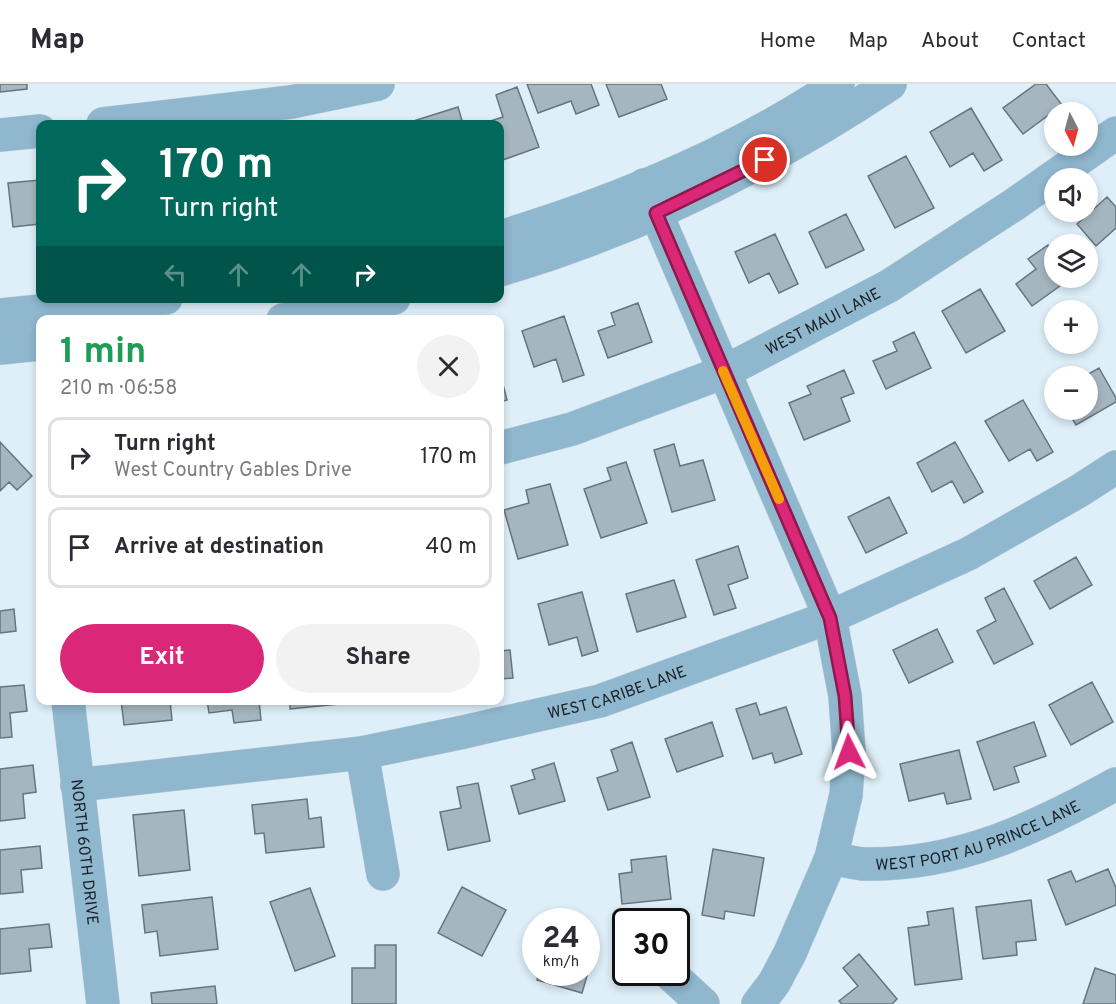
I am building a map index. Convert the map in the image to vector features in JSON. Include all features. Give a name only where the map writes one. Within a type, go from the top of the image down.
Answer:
[{"type":"street","points":[[137,120],[291,102],[378,84]]},
{"type":"street","points":[[504,268],[650,199],[678,171],[750,136],[837,84]]},
{"type":"street","points":[[504,236],[732,177],[831,123],[890,84]]},
{"type":"street","points":[[0,135],[36,131]]},
{"type":"street","name":"WEST MAUI LANE","points":[[504,447],[572,429],[724,372],[889,286],[1015,204],[1116,133]]},
{"type":"street","points":[[650,199],[830,618],[845,696],[849,752],[846,795],[831,858],[790,952],[774,983],[758,1004]]},
{"type":"street","points":[[0,315],[117,303]]},
{"type":"street","points":[[308,315],[369,303]]},
{"type":"street","points":[[0,348],[36,344]]},
{"type":"street","name":"WEST CARIBE LANE","points":[[77,785],[362,753],[600,701],[830,618],[968,554],[1079,491],[1116,467]]},
{"type":"street","name":"NORTH 60TH DRIVE","points":[[69,705],[103,1004]]},
{"type":"street","points":[[362,753],[384,874]]},
{"type":"street","name":"WEST PORT AU PRINCE LANE","points":[[831,858],[862,864],[902,861],[941,856],[989,845],[1114,790]]},
{"type":"street","points":[[683,986],[703,1004]]},
{"type":"building","points":[[0,84],[27,84],[27,89],[0,92]]},
{"type":"building","points":[[527,84],[591,84],[599,105],[576,114],[571,101],[538,113]]},
{"type":"building","points":[[606,84],[661,84],[667,99],[619,117]]},
{"type":"building","points":[[1036,84],[1046,84],[1060,102],[1044,102],[1044,118],[1023,134],[1003,108]]},
{"type":"building","points":[[517,87],[539,147],[504,160],[504,120],[494,120],[503,117],[496,95]]},
{"type":"building","points":[[458,107],[462,120],[417,120]]},
{"type":"building","points":[[971,108],[1002,160],[984,171],[973,153],[950,167],[930,132]]},
{"type":"building","points":[[906,156],[934,208],[895,228],[868,176]]},
{"type":"building","points":[[36,180],[36,224],[13,227],[8,183]]},
{"type":"building","points":[[1107,197],[1116,207],[1116,228],[1098,244],[1098,234],[1086,234],[1077,224],[1098,222],[1098,205]]},
{"type":"building","points":[[846,214],[864,250],[826,268],[809,232]]},
{"type":"building","points":[[775,234],[798,284],[779,293],[769,273],[749,283],[735,252]]},
{"type":"building","points":[[1044,248],[1044,288],[1057,288],[1032,306],[1016,284],[1036,269],[1028,259]]},
{"type":"building","points":[[980,289],[1005,331],[966,353],[942,311]]},
{"type":"building","points":[[638,303],[652,342],[608,358],[598,331],[615,325],[611,313]]},
{"type":"building","points":[[564,316],[584,375],[563,382],[556,359],[534,367],[522,331]]},
{"type":"building","points":[[914,332],[931,368],[886,389],[873,361],[897,351],[893,342]]},
{"type":"building","points":[[1098,369],[1116,398],[1116,402],[1098,412]]},
{"type":"building","points":[[844,370],[854,393],[841,398],[850,421],[804,440],[789,403],[811,394],[807,386]]},
{"type":"building","points":[[1023,400],[1053,452],[1037,461],[1030,449],[1009,461],[985,421]]},
{"type":"building","points":[[1073,420],[1085,420],[1076,425]]},
{"type":"building","points":[[0,442],[32,476],[17,490],[9,482],[0,491]]},
{"type":"building","points":[[955,442],[983,492],[964,503],[952,481],[932,492],[917,463]]},
{"type":"building","points":[[674,444],[680,466],[703,460],[715,500],[672,512],[654,450]]},
{"type":"building","points":[[626,462],[647,523],[601,538],[584,489],[611,480],[607,468]]},
{"type":"building","points":[[550,484],[568,545],[518,559],[504,510],[529,503],[526,490]]},
{"type":"building","points":[[889,497],[907,533],[866,553],[848,517]]},
{"type":"building","points":[[738,546],[748,578],[728,585],[736,608],[714,615],[696,560]]},
{"type":"building","points":[[1076,557],[1092,585],[1050,609],[1034,581]]},
{"type":"building","points":[[674,580],[686,617],[637,632],[626,594]]},
{"type":"building","points":[[1004,588],[1033,644],[994,664],[977,631],[996,621],[985,598]]},
{"type":"building","points":[[582,592],[598,651],[582,656],[577,637],[549,645],[538,604]]},
{"type":"building","points":[[14,609],[16,631],[0,633],[0,611]]},
{"type":"building","points":[[937,629],[953,662],[909,683],[893,650]]},
{"type":"building","points":[[510,650],[513,678],[504,679],[504,651]]},
{"type":"building","points":[[1092,682],[1113,722],[1071,745],[1049,705]]},
{"type":"building","points":[[24,685],[27,711],[10,713],[12,737],[0,738],[0,687]]},
{"type":"building","points":[[756,703],[760,715],[786,707],[802,754],[775,763],[772,753],[753,759],[736,709]]},
{"type":"building","points":[[122,705],[170,705],[172,720],[124,725]]},
{"type":"building","points":[[208,705],[260,705],[261,720],[234,723],[232,710],[209,713]]},
{"type":"building","points":[[290,705],[329,705],[290,709]]},
{"type":"building","points":[[712,722],[723,756],[677,772],[665,739]]},
{"type":"building","points":[[1034,722],[1046,756],[1014,767],[1019,782],[994,790],[977,742]]},
{"type":"building","points":[[632,742],[650,797],[608,810],[597,778],[618,771],[611,750]]},
{"type":"building","points":[[959,750],[971,799],[947,804],[944,793],[909,801],[900,764]]},
{"type":"building","points":[[554,763],[565,801],[519,814],[511,786],[535,779],[532,770]]},
{"type":"building","points":[[33,765],[36,792],[23,794],[25,818],[0,821],[0,769]]},
{"type":"building","points":[[478,783],[490,841],[448,850],[440,812],[461,808],[457,787]]},
{"type":"building","points":[[307,799],[309,819],[321,817],[324,847],[266,853],[264,833],[255,834],[252,805]]},
{"type":"building","points":[[184,810],[190,870],[139,876],[133,815]]},
{"type":"building","points":[[40,846],[42,868],[21,870],[23,892],[0,894],[0,850]]},
{"type":"building","points":[[713,849],[764,858],[754,916],[725,911],[724,919],[702,915]]},
{"type":"building","points":[[666,856],[671,899],[622,904],[619,874],[632,872],[631,860]]},
{"type":"building","points":[[1108,869],[1116,888],[1116,905],[1066,925],[1048,880],[1071,871],[1076,882]]},
{"type":"building","points":[[462,887],[506,910],[482,956],[438,933]]},
{"type":"building","points":[[310,888],[335,956],[295,971],[270,902]]},
{"type":"building","points":[[212,897],[218,949],[160,956],[157,931],[145,933],[142,905]]},
{"type":"building","points":[[1031,900],[1036,940],[1016,942],[1017,955],[983,959],[976,907]]},
{"type":"building","points":[[953,908],[962,979],[915,985],[908,928],[929,925],[927,912]]},
{"type":"building","points":[[49,924],[52,947],[29,949],[31,971],[0,974],[0,929]]},
{"type":"building","points":[[375,945],[396,945],[396,1004],[352,1004],[352,968],[375,968]]},
{"type":"building","points":[[859,954],[897,999],[892,1004],[842,1004],[839,1001],[858,986],[843,968]]},
{"type":"building","points":[[1095,968],[1116,975],[1116,1004],[1083,1004]]},
{"type":"building","points":[[215,986],[217,1004],[152,1004],[151,993]]},
{"type":"building","points":[[558,986],[584,986],[582,993]]},
{"type":"slow traffic","points":[[723,371],[779,499]]},
{"type":"route","points":[[765,160],[656,213],[830,618],[845,696],[849,752]]}]
